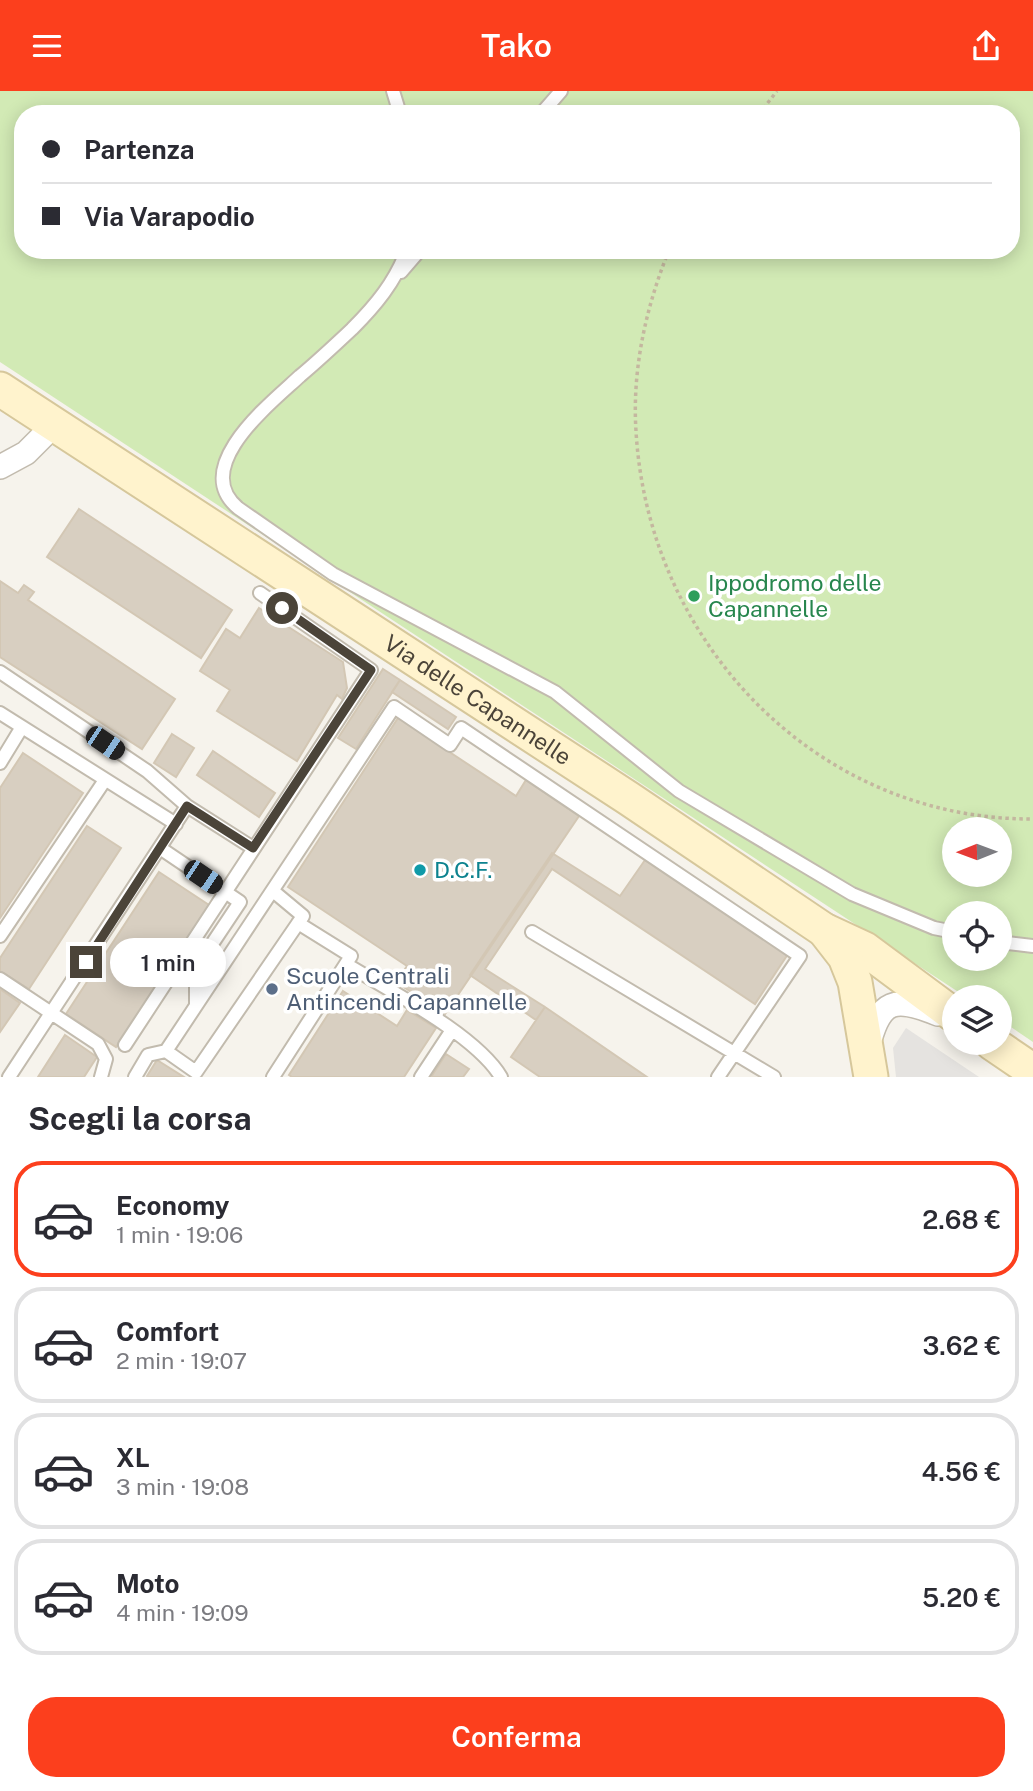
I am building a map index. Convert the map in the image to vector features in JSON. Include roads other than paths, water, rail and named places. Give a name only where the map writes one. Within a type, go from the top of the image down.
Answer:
[{"type":"street","name":"Via delle Capannelle","points":[[0,389],[628,798],[824,930],[866,949],[942,1009]]},
{"type":"street","points":[[0,467],[26,453],[54,425]]},
{"type":"street","points":[[824,930],[845,957],[853,975],[869,1063]]},
{"type":"street","points":[[869,1063],[876,1020],[888,1007],[895,1004],[916,1005],[942,1014]]},
{"type":"street","points":[[1010,1055],[1033,1071]]},
{"type":"lane","points":[[549,105],[561,91]]},
{"type":"lane","points":[[394,280],[403,259]]},
{"type":"lane","points":[[412,259],[352,328],[247,426],[225,466],[223,486],[227,498],[333,574],[555,692],[679,791],[852,894],[942,930]]},
{"type":"lane","points":[[125,1045],[371,670],[260,593]]},
{"type":"lane","points":[[0,672],[148,771],[187,806],[253,848]]},
{"type":"lane","points":[[135,1077],[148,1055],[166,1051],[394,707],[450,745],[461,728],[800,956],[719,1077]]},
{"type":"lane","points":[[0,713],[176,824]]},
{"type":"lane","points":[[0,763],[22,727]]},
{"type":"lane","points":[[0,936],[106,780]]},
{"type":"lane","points":[[9,1077],[187,806]]},
{"type":"lane","points":[[160,848],[240,902],[196,968],[196,1006]]},
{"type":"lane","points":[[166,1051],[196,1072],[303,916],[273,891]]},
{"type":"lane","points":[[273,1077],[351,956],[298,923]]},
{"type":"lane","points":[[532,932],[774,1077]]},
{"type":"lane","points":[[1012,944],[1033,946]]},
{"type":"lane","points":[[346,964],[452,1030],[485,1055],[501,1077]]},
{"type":"lane","points":[[0,979],[98,1044],[106,1059],[101,1077]]},
{"type":"lane","points":[[421,1077],[452,1030]]},
{"type":"place","name":"Ippodromo delle Capannelle","points":[[694,596]]},
{"type":"place","name":"D.C.F.","points":[[420,870]]},
{"type":"place","name":"Scuole Centrali Antincendi Capannelle","points":[[272,989]]}]
